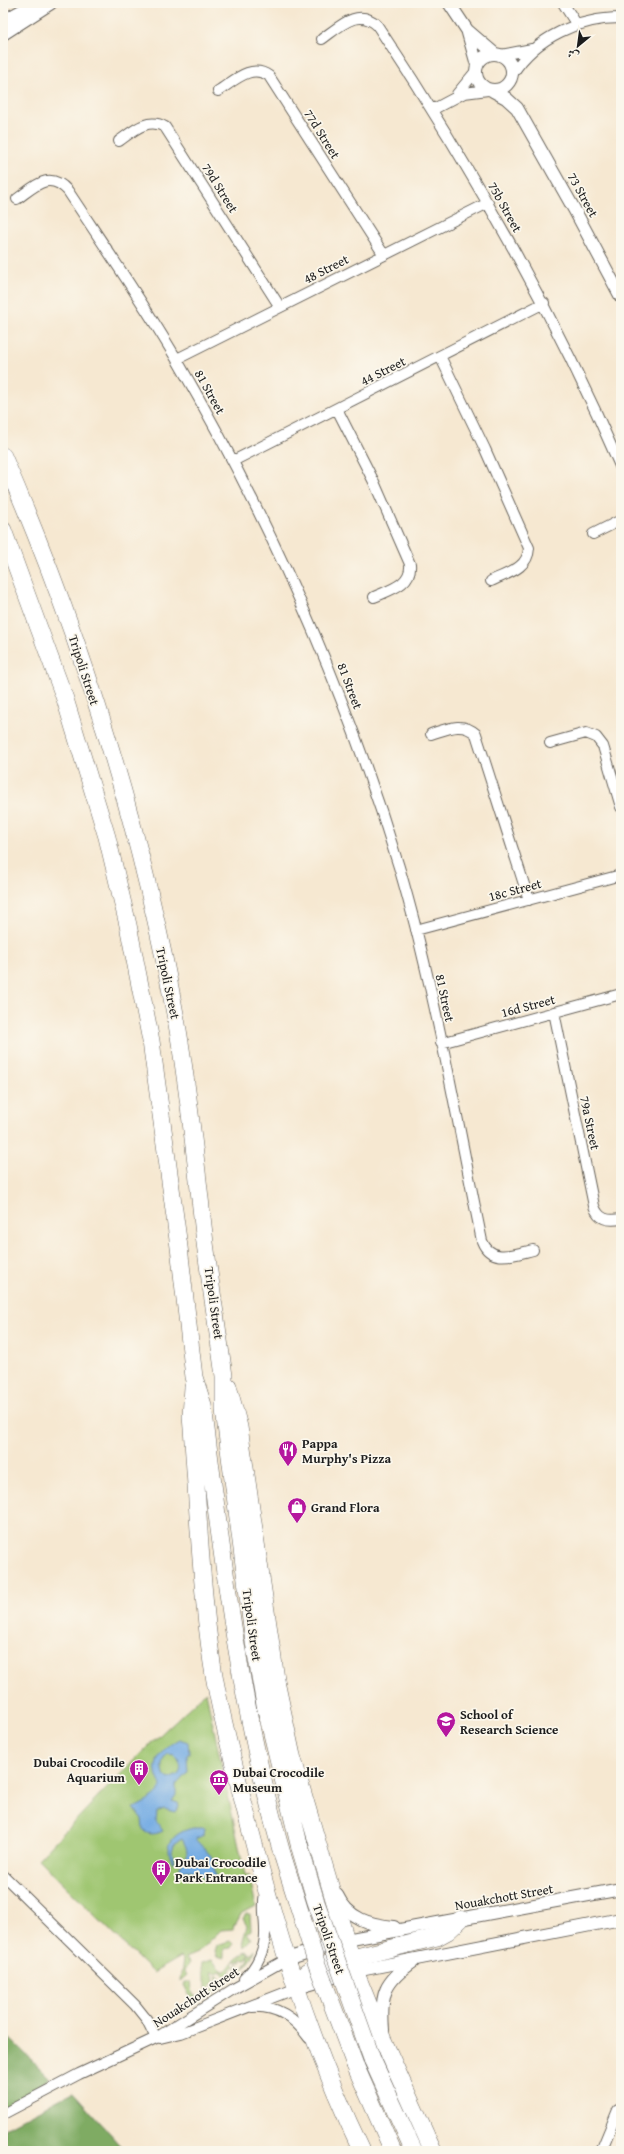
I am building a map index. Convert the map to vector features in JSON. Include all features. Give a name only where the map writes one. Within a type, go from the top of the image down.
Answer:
[{"type":"highway","name":"Tripoli Street","points":[[3,456],[41,547],[82,660],[124,795],[149,891],[178,1031],[224,1376],[224,1410],[254,1642],[265,1705],[300,1848],[322,1917],[372,2059],[414,2151]]},
{"type":"highway","name":"Tripoli Street","points":[[3,530],[65,699],[107,837],[128,926],[152,1048],[188,1316],[194,1377],[203,1405],[239,1670],[266,1800],[316,1962],[355,2066],[393,2151]]},
{"type":"highway","points":[[224,1376],[238,1421],[272,1654],[284,1722],[353,1964],[383,2040],[433,2151]]},
{"type":"highway","points":[[194,1377],[191,1416],[208,1639],[219,1700],[266,1893],[319,2052],[362,2151]]},
{"type":"highway","points":[[297,1988],[302,1978],[311,1969],[353,1964],[437,1937],[448,1931],[461,1919]]},
{"type":"street","points":[[3,21],[36,3]]},
{"type":"street","points":[[3,34],[51,3]]},
{"type":"street","points":[[449,3],[467,30],[474,47],[479,82],[490,90]]},
{"type":"street","points":[[563,3],[577,25]]},
{"type":"street","name":"75b Street","points":[[322,39],[356,17],[362,17],[373,21],[432,110],[488,203],[544,303],[621,468]]},
{"type":"street","points":[[456,96],[484,57],[498,54],[517,53],[533,48],[562,31],[577,25],[597,20],[621,18]]},
{"type":"street","points":[[467,30],[510,62],[512,76]]},
{"type":"street","points":[[432,110],[456,96],[472,91],[505,88],[533,48]]},
{"type":"street","name":"77d Street","points":[[218,91],[251,71],[258,71],[269,76],[384,255]]},
{"type":"street","name":"73 Street","points":[[512,76],[517,108]]},
{"type":"street","name":"73 Street","points":[[490,90],[506,98],[517,108],[564,190],[621,297]]},
{"type":"street","name":"79d Street","points":[[119,141],[148,123],[160,124],[165,127],[280,307]]},
{"type":"street","name":"81 Street","points":[[17,199],[43,182],[50,180],[63,186],[124,274],[177,359],[234,461],[289,574],[338,690],[380,808],[416,930],[484,1246],[487,1251],[498,1256],[533,1250]]},
{"type":"street","name":"48 Street","points":[[177,359],[488,203]]},
{"type":"street","name":"44 Street","points":[[234,461],[544,303]]},
{"type":"street","points":[[440,356],[488,455],[529,548],[526,561],[522,566],[491,581]]},
{"type":"street","points":[[337,409],[374,482],[410,564],[409,575],[403,583],[374,597]]},
{"type":"street","points":[[593,534],[621,520]]},
{"type":"street","points":[[431,734],[459,726],[471,730],[476,734],[529,900]]},
{"type":"street","points":[[550,743],[586,733],[596,737],[603,746],[621,807]]},
{"type":"street","name":"18c Street","points":[[416,930],[621,875]]},
{"type":"street","name":"16d Street","points":[[441,1042],[621,994]]},
{"type":"street","name":"79a Street","points":[[554,1012],[594,1206],[596,1212],[605,1219],[621,1219]]},
{"type":"street","points":[[325,1870],[342,1903],[356,1917],[378,1926],[408,1928]]},
{"type":"street","points":[[3,1875],[135,2005],[147,2020],[156,2038],[86,2071],[3,2114]]},
{"type":"street","name":"Nouakchott Street","points":[[156,2038],[235,1988],[287,1959],[346,1940],[621,1889]]},
{"type":"street","points":[[235,1988],[254,1966],[264,1944],[265,1930],[263,1906],[266,1893]]},
{"type":"street","points":[[353,1964],[418,1958],[621,1919]]},
{"type":"street","points":[[383,2040],[381,2007],[384,1992],[397,1974],[418,1958]]},
{"type":"street","name":"Nouakchott Street","points":[[156,2038],[181,2033],[242,2008],[297,1988]]},
{"type":"street","points":[[242,2008],[267,2007],[287,2015],[300,2025],[319,2052]]},
{"type":"street","points":[[602,2151],[618,2110]]},
{"type":"green space","points":[[206,1692],[245,1875],[249,1875],[256,1906],[241,1914],[233,1929],[221,1930],[198,1953],[186,1958],[189,1963],[184,1970],[187,1975],[180,1981],[183,1959],[181,1957],[153,1973],[38,1859],[145,1749]]},
{"type":"green space","points":[[247,1914],[250,1914],[251,1930],[247,1933],[251,1940],[244,1947],[243,1940],[247,1926],[243,1919]]},
{"type":"green space","points":[[230,1941],[233,1944],[231,1948],[224,1949],[224,1958],[217,1956],[215,1951],[217,1945]]},
{"type":"green space","points":[[255,1950],[253,1956],[244,1967],[249,1959],[248,1956]]},
{"type":"green space","points":[[246,1951],[250,1953],[246,1959],[241,1958],[242,1961],[235,1961],[233,1964],[236,1966],[232,1968],[230,1975],[225,1976],[221,1971],[216,1973],[211,1972],[215,1982],[208,1990],[206,1989],[202,1963],[212,1960],[222,1970],[226,1971],[236,1958]]},
{"type":"green space","points":[[238,1962],[241,1968],[244,1967],[222,1987],[204,1999],[197,2001],[191,1998],[184,1985],[185,1982],[191,1982],[195,1997],[200,1997],[204,1992],[206,1993],[204,1996],[206,1996],[213,1992],[214,1986],[219,1984],[216,1975],[218,1975],[222,1982],[226,1978],[231,1978],[238,1972]]},
{"type":"green space","points":[[3,2032],[50,2078],[30,2094],[3,2108]]},
{"type":"green space","points":[[73,2092],[126,2151],[3,2151],[3,2129]]},
{"type":"water","points":[[179,1739],[188,1742],[188,1772],[176,1785],[176,1795],[172,1801],[178,1803],[179,1807],[176,1812],[164,1809],[157,1812],[156,1821],[163,1831],[150,1834],[143,1830],[142,1819],[134,1808],[152,1798],[160,1789],[161,1785],[156,1774],[157,1762],[163,1751]],"holes":[[[168,1754],[175,1755],[181,1767],[180,1772],[178,1775],[169,1779],[163,1774],[162,1763]]]},
{"type":"water","points":[[193,1828],[205,1828],[204,1835],[195,1839],[215,1860],[214,1870],[216,1877],[205,1879],[200,1873],[180,1869],[180,1865],[187,1856],[186,1846],[182,1839],[174,1844],[172,1852],[173,1863],[169,1850],[172,1840],[181,1832]]},
{"type":"place","name":"Pappa Murphy's Pizza","points":[[288,1467]]},
{"type":"place","name":"Grand Flora","points":[[297,1524]]},
{"type":"place","name":"School of Research Science","points":[[446,1738]]},
{"type":"place","name":"Dubai Crocodile Aquarium","points":[[139,1786]]},
{"type":"place","name":"Dubai Crocodile Museum","points":[[219,1796]]},
{"type":"place","name":"Dubai Crocodile Park Entrance","points":[[161,1886]]}]
